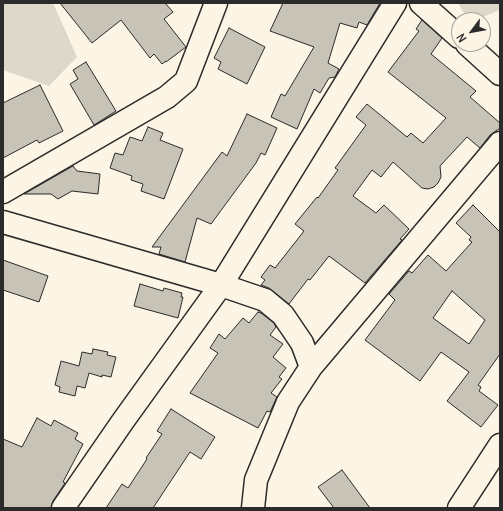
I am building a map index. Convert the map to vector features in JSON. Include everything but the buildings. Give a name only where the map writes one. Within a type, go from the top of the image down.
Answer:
[{"type":"street","points":[[3,192],[167,97],[186,81],[216,3]]},
{"type":"street","points":[[63,508],[221,285],[395,3]]},
{"type":"street","points":[[421,3],[451,30]]},
{"type":"street","points":[[476,52],[500,74]]},
{"type":"street","points":[[253,508],[256,480],[288,402],[311,367],[500,143]]},
{"type":"street","points":[[3,222],[221,285],[265,300],[283,316],[302,343],[311,367]]},
{"type":"street","points":[[459,508],[500,445]]},
{"type":"shaded area","points":[[3,3],[53,3],[77,57],[49,86],[3,70]]},
{"type":"shaded area","points":[[458,3],[500,3],[500,10],[491,14],[491,12],[463,12]]}]
